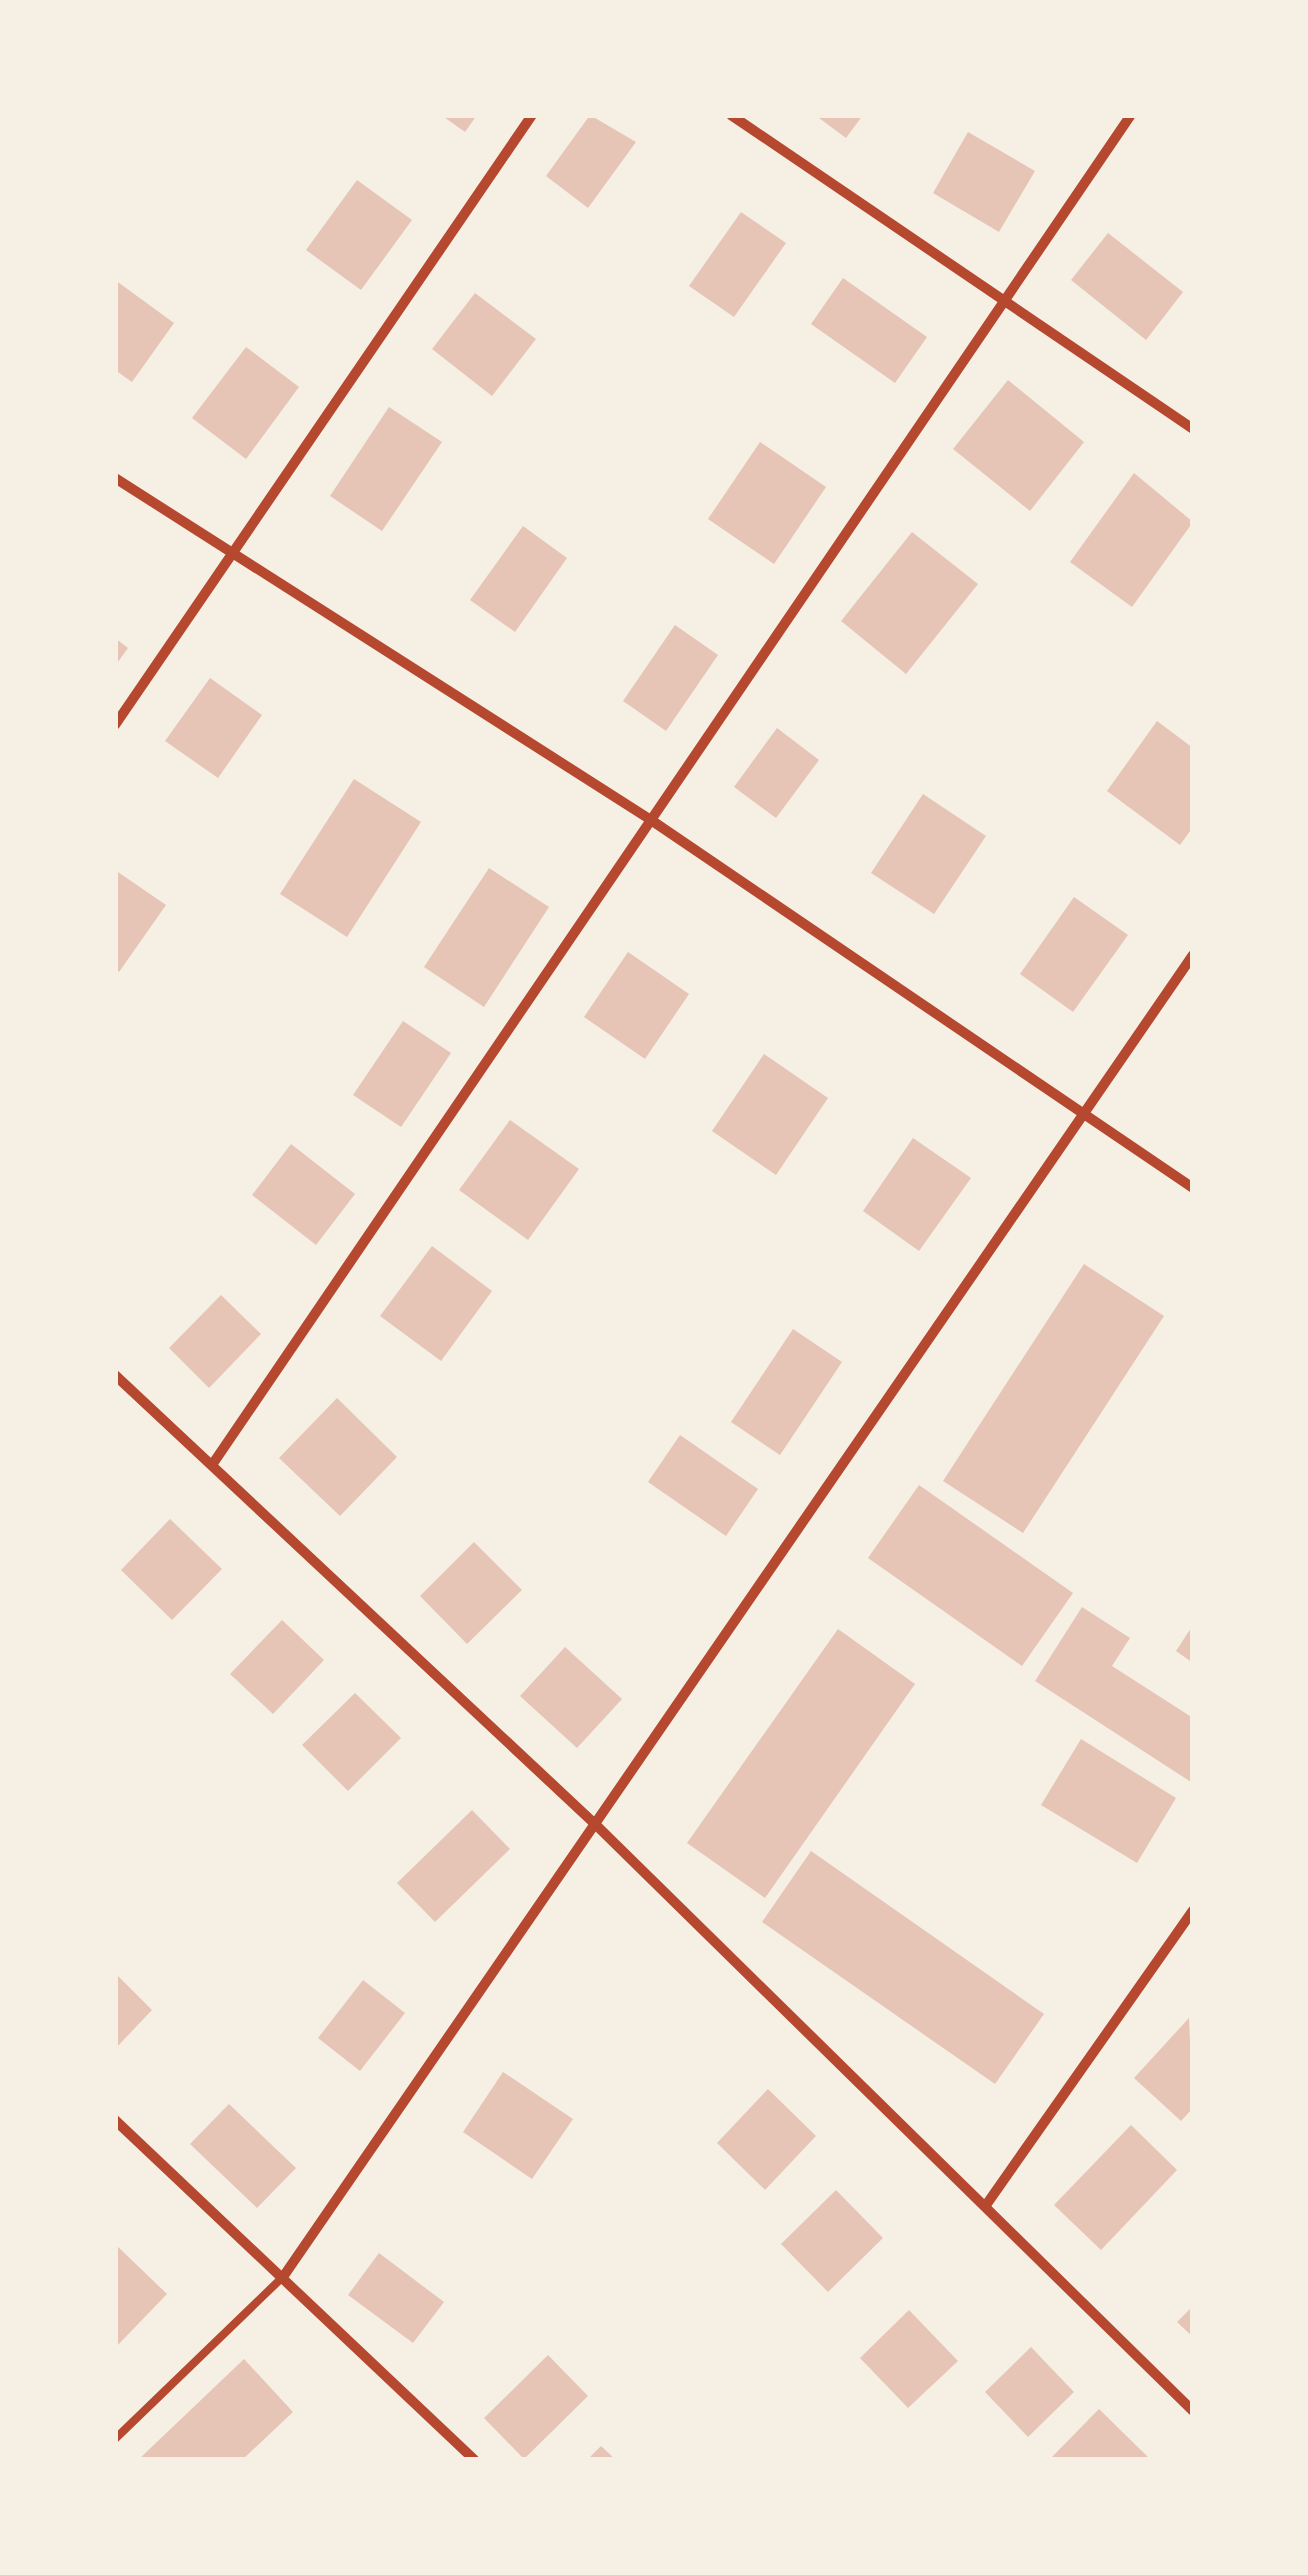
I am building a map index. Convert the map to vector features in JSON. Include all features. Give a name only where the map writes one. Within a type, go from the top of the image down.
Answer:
[{"type":"street","points":[[115,726],[532,115]]},
{"type":"street","points":[[730,115],[1193,429]]},
{"type":"street","points":[[212,1465],[1131,115]]},
{"type":"street","points":[[115,478],[651,820],[1193,1188]]},
{"type":"street","points":[[283,2277],[1193,955]]},
{"type":"street","points":[[115,1375],[595,1824],[1193,2411]]},
{"type":"street","points":[[986,2206],[1193,1910]]},
{"type":"street","points":[[115,2120],[474,2460]]},
{"type":"lane","points":[[115,2439],[283,2277]]},
{"type":"building","points":[[441,115],[477,115],[465,132]]},
{"type":"building","points":[[590,115],[636,142],[588,208],[546,176]]},
{"type":"building","points":[[815,115],[863,115],[846,138]]},
{"type":"building","points":[[968,132],[1035,171],[999,232],[933,193]]},
{"type":"building","points":[[357,180],[412,220],[361,290],[306,250]]},
{"type":"building","points":[[741,212],[786,243],[734,317],[689,286]]},
{"type":"building","points":[[1108,233],[1183,292],[1146,340],[1071,280]]},
{"type":"building","points":[[843,278],[927,337],[895,383],[811,324]]},
{"type":"building","points":[[115,280],[174,323],[132,382],[115,370]]},
{"type":"building","points":[[475,293],[536,339],[492,396],[432,349]]},
{"type":"building","points":[[246,347],[299,387],[246,459],[192,418]]},
{"type":"building","points":[[1008,380],[1084,442],[1030,511],[953,449]]},
{"type":"building","points":[[389,407],[442,442],[382,531],[330,496]]},
{"type":"building","points":[[760,442],[826,487],[774,564],[708,519]]},
{"type":"building","points":[[1134,473],[1193,522],[1132,607],[1070,562]]},
{"type":"building","points":[[523,526],[567,558],[515,632],[470,600]]},
{"type":"building","points":[[912,532],[978,584],[906,674],[841,621]]},
{"type":"building","points":[[675,625],[718,655],[666,731],[623,701]]},
{"type":"building","points":[[115,638],[128,648],[115,666]]},
{"type":"building","points":[[210,678],[262,715],[218,778],[165,741]]},
{"type":"building","points":[[1157,721],[1193,748],[1193,827],[1180,845],[1107,791]]},
{"type":"building","points":[[777,728],[819,760],[776,818],[734,787]]},
{"type":"building","points":[[354,779],[421,822],[347,937],[280,894]]},
{"type":"building","points":[[923,794],[986,836],[934,914],[871,873]]},
{"type":"building","points":[[489,868],[549,907],[484,1007],[424,967]]},
{"type":"building","points":[[115,870],[166,905],[119,972],[115,969]]},
{"type":"building","points":[[1074,897],[1128,935],[1073,1012],[1020,974]]},
{"type":"building","points":[[628,952],[689,994],[645,1059],[584,1017]]},
{"type":"building","points":[[403,1021],[451,1053],[401,1127],[353,1095]]},
{"type":"building","points":[[764,1054],[828,1098],[776,1175],[712,1131]]},
{"type":"building","points":[[510,1120],[579,1169],[528,1240],[459,1190]]},
{"type":"building","points":[[913,1138],[971,1178],[919,1251],[863,1211]]},
{"type":"building","points":[[291,1144],[355,1194],[316,1245],[252,1195]]},
{"type":"building","points":[[432,1246],[492,1291],[441,1361],[380,1316]]},
{"type":"building","points":[[1084,1264],[1164,1316],[1023,1533],[943,1481]]},
{"type":"building","points":[[221,1295],[261,1334],[209,1388],[169,1348]]},
{"type":"building","points":[[793,1329],[842,1362],[780,1455],[731,1422]]},
{"type":"building","points":[[337,1398],[397,1457],[340,1516],[279,1458]]},
{"type":"building","points":[[680,1435],[758,1489],[726,1536],[648,1482]]},
{"type":"building","points":[[919,1485],[1073,1593],[1022,1666],[868,1558]]},
{"type":"building","points":[[170,1519],[222,1569],[172,1620],[121,1570]]},
{"type":"building","points":[[474,1542],[522,1590],[467,1644],[420,1596]]},
{"type":"building","points":[[1082,1607],[1130,1638],[1112,1666],[1193,1718],[1191,1782],[1035,1681]]},
{"type":"building","points":[[282,1620],[324,1660],[273,1714],[230,1674]]},
{"type":"building","points":[[1193,1625],[1193,1663],[1176,1651]]},
{"type":"building","points":[[838,1629],[915,1684],[765,1898],[687,1843]]},
{"type":"building","points":[[565,1647],[622,1699],[577,1748],[520,1696]]},
{"type":"building","points":[[355,1693],[401,1738],[348,1791],[302,1745]]},
{"type":"building","points":[[1081,1739],[1176,1798],[1137,1863],[1041,1805]]},
{"type":"building","points":[[472,1810],[510,1849],[435,1922],[397,1883]]},
{"type":"building","points":[[811,1851],[1044,2014],[995,2084],[762,1922]]},
{"type":"building","points":[[115,1973],[152,2010],[115,2049]]},
{"type":"building","points":[[363,1980],[405,2013],[360,2071],[318,2038]]},
{"type":"building","points":[[1189,2018],[1193,2108],[1181,2121],[1134,2078]]},
{"type":"building","points":[[503,2072],[573,2119],[532,2179],[463,2132]]},
{"type":"building","points":[[768,2089],[816,2136],[765,2190],[717,2143]]},
{"type":"building","points":[[229,2104],[296,2168],[257,2208],[190,2144]]},
{"type":"building","points":[[1131,2125],[1177,2170],[1101,2250],[1054,2205]]},
{"type":"building","points":[[836,2190],[883,2238],[828,2292],[781,2244]]},
{"type":"building","points":[[115,2244],[167,2294],[115,2348]]},
{"type":"building","points":[[379,2253],[444,2302],[413,2343],[348,2295]]},
{"type":"building","points":[[1193,2306],[1193,2337],[1177,2322]]},
{"type":"building","points":[[909,2310],[958,2361],[908,2408],[860,2358]]},
{"type":"building","points":[[1031,2347],[1074,2392],[1028,2437],[985,2392]]},
{"type":"building","points":[[548,2355],[588,2396],[524,2459],[484,2418]]},
{"type":"building","points":[[244,2359],[293,2412],[242,2460],[138,2460]]},
{"type":"building","points":[[1099,2409],[1151,2460],[1049,2460]]},
{"type":"building","points":[[601,2446],[616,2460],[587,2460]]}]
